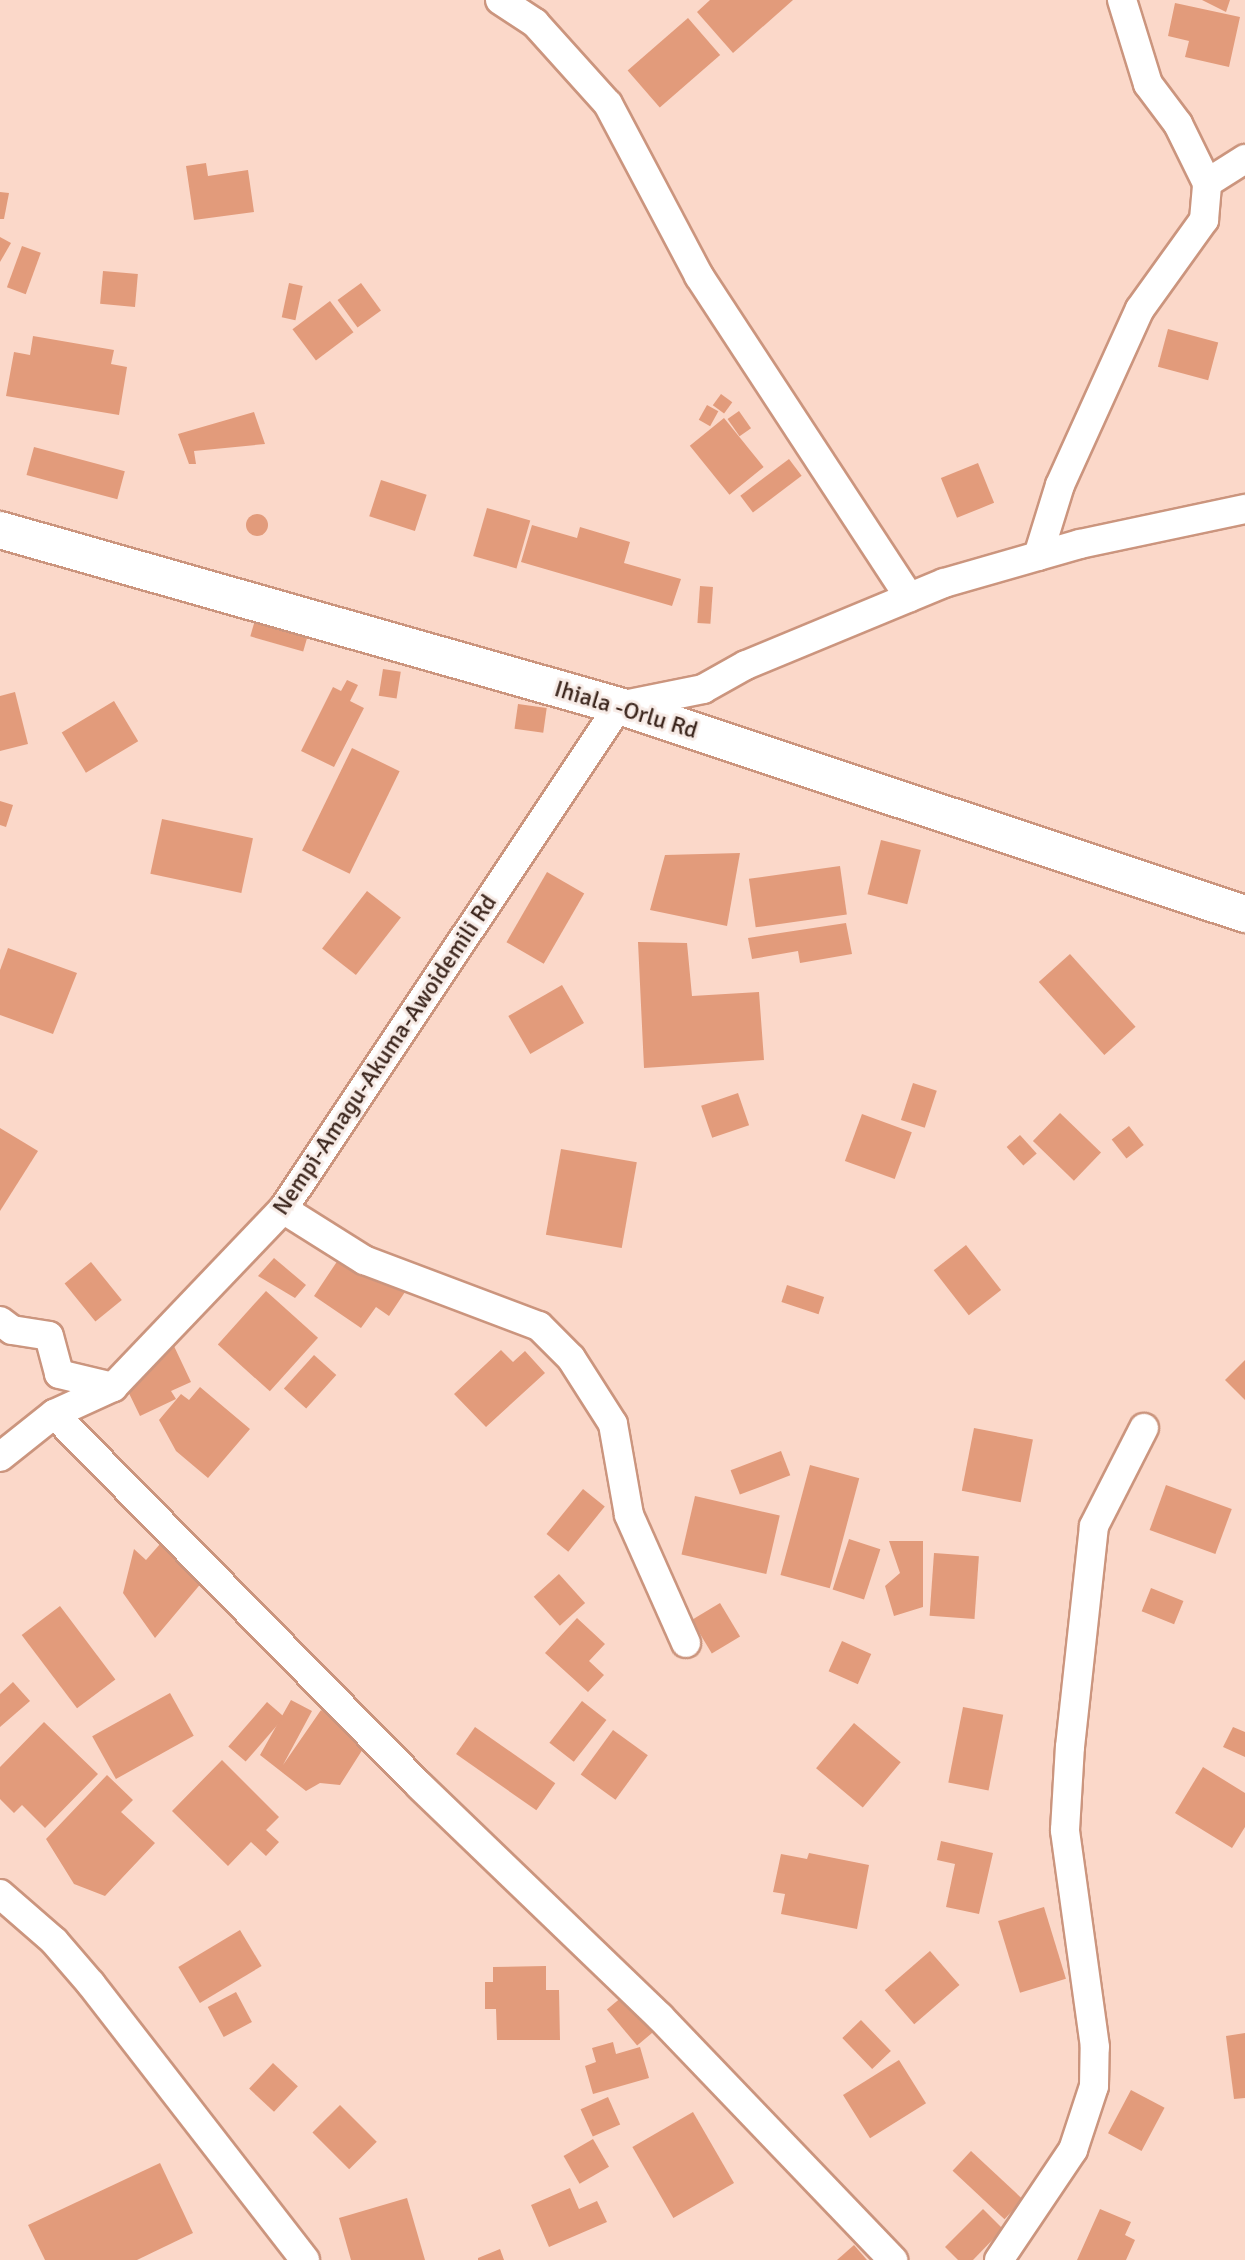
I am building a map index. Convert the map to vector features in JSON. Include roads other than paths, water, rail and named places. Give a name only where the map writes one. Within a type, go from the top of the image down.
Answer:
[{"type":"main road","name":"Ihiala -Orlu Rd","points":[[0,530],[619,706],[1245,914]]},
{"type":"street","points":[[500,0],[535,23],[608,104],[699,276],[909,597]]},
{"type":"street","points":[[1038,556],[1060,485],[1140,309],[1204,220],[1207,183],[1178,124],[1148,84],[1122,0]]},
{"type":"street","points":[[1207,183],[1245,159]]},
{"type":"street","points":[[619,706],[703,689],[909,597],[1038,556],[1245,509]]},
{"type":"street","name":"Nempi-Amagu-Akuma-Awoidemili Rd","points":[[0,1457],[54,1414],[113,1387],[283,1209],[619,706]]},
{"type":"street","points":[[283,1209],[364,1260],[539,1326],[571,1358],[613,1424],[629,1515],[686,1643]]},
{"type":"street","points":[[0,1321],[12,1330],[49,1336],[59,1374],[113,1387]]},
{"type":"street","points":[[54,1414],[420,1786],[660,2017],[893,2260]]},
{"type":"street","points":[[999,2260],[1073,2150],[1094,2086],[1095,2047],[1065,1830],[1070,1747],[1094,1526],[1144,1428]]},
{"type":"street","points":[[0,1894],[91,1984],[305,2260]]}]
